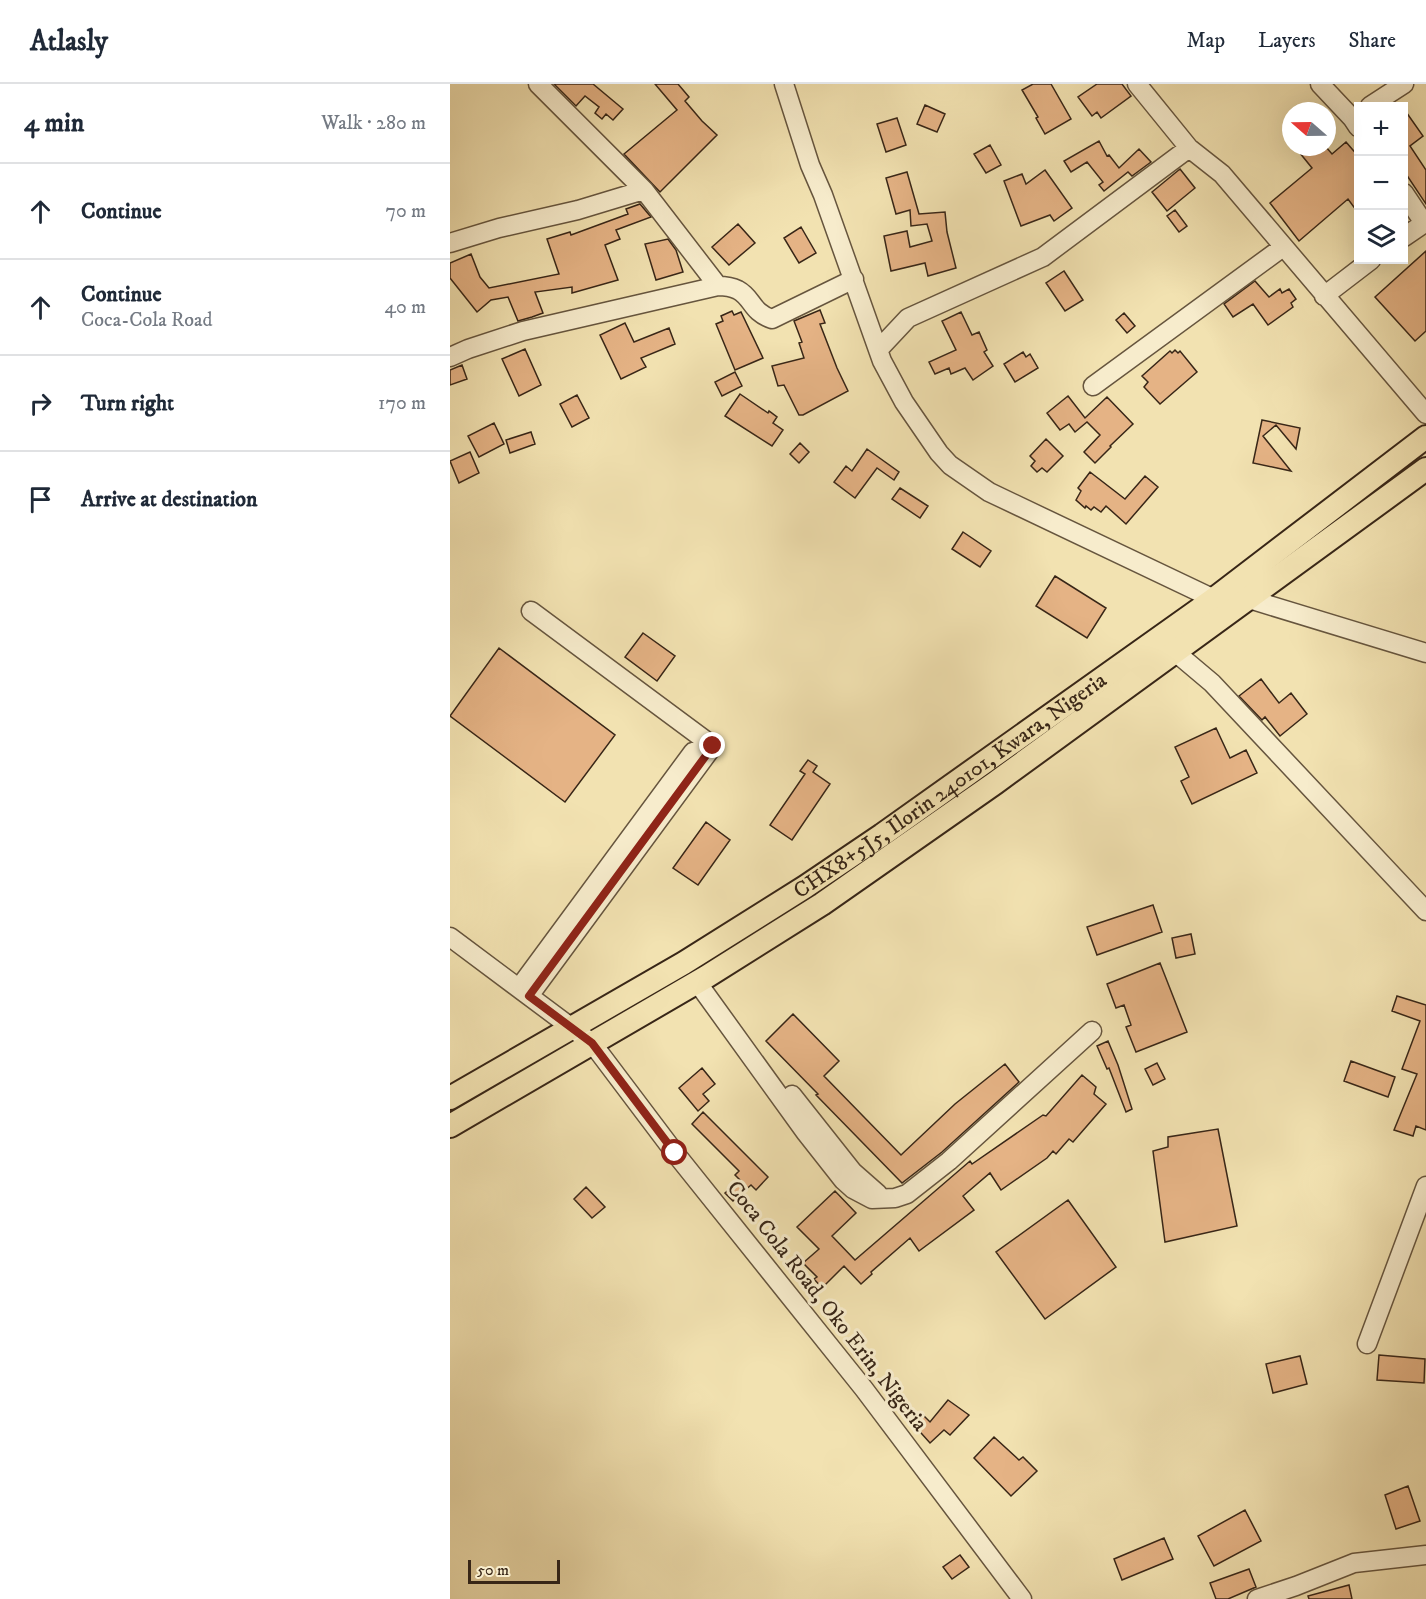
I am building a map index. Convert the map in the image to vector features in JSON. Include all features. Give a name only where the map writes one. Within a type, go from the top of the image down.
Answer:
[{"type":"main road","name":"CHX8+5J5, Ilorin 240101, Kwara, Nigeria","points":[[450,1098],[684,963],[805,887],[882,835],[1214,599],[1426,437]]},
{"type":"main road","name":"CHX8+5J5, Ilorin 240101, Kwara, Nigeria","points":[[450,1126],[701,979],[822,904],[903,849],[1426,469]]},
{"type":"street","points":[[538,84],[644,190],[718,286]]},
{"type":"street","points":[[784,84],[810,165],[854,279],[878,350],[904,402],[939,453],[950,465],[989,492],[1214,599]]},
{"type":"street","points":[[1137,84],[1189,148],[1222,174],[1426,414]]},
{"type":"street","points":[[1320,84],[1354,117]]},
{"type":"street","points":[[1376,102],[1404,84]]},
{"type":"street","points":[[878,350],[908,318],[1042,257],[1189,148]]},
{"type":"street","points":[[450,243],[499,228],[578,210],[644,190]]},
{"type":"street","points":[[1408,199],[1425,223],[1408,234]]},
{"type":"street","points":[[1093,386],[1283,247]]},
{"type":"street","points":[[1324,296],[1366,264]]},
{"type":"street","points":[[450,357],[523,331],[718,286],[738,290],[756,311],[772,319],[854,279]]},
{"type":"street","points":[[1249,599],[1426,653]]},
{"type":"street","points":[[524,992],[708,742],[531,611]]},
{"type":"street","points":[[1174,651],[1212,682],[1426,911]]},
{"type":"street","name":"Coca Cola Road, Oko Erin, Nigeria","points":[[450,938],[592,1043],[675,1153],[864,1389],[1022,1599]]},
{"type":"street","points":[[701,979],[792,1115],[843,1180],[867,1197],[895,1198],[907,1194],[949,1161],[1092,1031]]},
{"type":"street","points":[[1366,1344],[1426,1186]]},
{"type":"street","points":[[1257,1599],[1298,1593],[1354,1563],[1426,1555]]},
{"type":"building","points":[[554,84],[593,84],[623,109],[613,120],[606,114],[602,119],[595,113],[599,107],[585,96],[576,106]]},
{"type":"building","points":[[655,84],[678,84],[689,97],[685,101],[717,135],[660,192],[624,154],[677,110]]},
{"type":"building","points":[[1033,84],[1051,84],[1071,119],[1045,134],[1022,90]]},
{"type":"building","points":[[1097,84],[1122,84],[1131,96],[1101,118],[1097,112],[1092,116],[1078,97]]},
{"type":"building","points":[[925,105],[945,114],[937,132],[917,124]]},
{"type":"building","points":[[1408,115],[1423,136],[1410,146],[1426,170],[1426,204],[1408,177]]},
{"type":"building","points":[[897,118],[906,145],[886,152],[877,124]]},
{"type":"building","points":[[1099,141],[1107,156],[1109,155],[1119,168],[1139,149],[1151,162],[1132,176],[1128,172],[1104,191],[1099,185],[1103,182],[1087,162],[1071,172],[1064,161]]},
{"type":"building","points":[[1346,142],[1354,151],[1354,207],[1348,199],[1299,241],[1270,203],[1312,168],[1302,156],[1336,156],[1336,151]]},
{"type":"building","points":[[990,145],[1001,165],[986,173],[974,154]]},
{"type":"building","points":[[1180,169],[1195,188],[1167,211],[1152,192]]},
{"type":"building","points":[[1045,170],[1072,208],[1054,221],[1050,215],[1021,226],[1004,181],[1022,174],[1026,184]]},
{"type":"building","points":[[907,172],[919,214],[945,212],[947,232],[956,268],[928,276],[925,263],[891,271],[884,236],[907,231],[910,247],[932,241],[927,224],[911,226],[910,210],[896,214],[886,178]]},
{"type":"building","points":[[640,204],[651,217],[616,230],[620,239],[605,245],[618,280],[572,293],[572,287],[535,292],[543,313],[518,321],[508,297],[491,300],[477,312],[450,278],[450,263],[471,254],[480,277],[489,288],[559,274],[547,239],[570,232],[571,235],[628,214],[626,209]]},
{"type":"building","points":[[1175,210],[1187,226],[1179,232],[1167,216]]},
{"type":"building","points":[[738,224],[755,243],[729,265],[712,247]]},
{"type":"building","points":[[801,227],[816,253],[799,263],[784,238]]},
{"type":"building","points":[[668,239],[676,250],[683,272],[656,280],[645,244]]},
{"type":"building","points":[[1426,251],[1426,331],[1415,341],[1375,297]]},
{"type":"building","points":[[1064,271],[1083,300],[1065,311],[1046,283]]},
{"type":"building","points":[[1255,281],[1269,297],[1280,289],[1282,293],[1289,289],[1296,299],[1291,303],[1293,307],[1268,325],[1253,304],[1233,317],[1224,304]]},
{"type":"building","points":[[820,310],[825,323],[820,324],[848,391],[799,415],[784,385],[778,386],[772,366],[804,358],[799,343],[802,342],[794,321]]},
{"type":"building","points":[[732,311],[734,315],[741,312],[763,358],[735,370],[716,324],[723,321],[721,316]]},
{"type":"building","points":[[961,312],[972,335],[979,332],[987,350],[984,352],[993,366],[973,380],[965,368],[951,374],[949,368],[935,374],[929,362],[956,350],[942,321]]},
{"type":"building","points":[[1124,313],[1135,326],[1127,333],[1116,320]]},
{"type":"building","points":[[625,323],[634,342],[669,328],[675,344],[641,358],[646,367],[621,379],[600,335]]},
{"type":"building","points":[[525,349],[541,385],[519,396],[502,359]]},
{"type":"building","points":[[1175,350],[1178,353],[1180,351],[1197,372],[1160,404],[1144,387],[1148,382],[1142,376],[1170,351],[1172,353]]},
{"type":"building","points":[[1023,352],[1026,357],[1030,354],[1038,368],[1015,382],[1004,364]]},
{"type":"building","points":[[462,365],[467,379],[450,385],[450,370]]},
{"type":"building","points":[[735,372],[742,386],[722,396],[715,382]]},
{"type":"building","points":[[740,394],[777,417],[773,423],[783,430],[772,446],[725,416]]},
{"type":"building","points":[[577,395],[589,418],[572,427],[560,404]]},
{"type":"building","points":[[1068,396],[1085,418],[1107,397],[1133,424],[1095,463],[1084,452],[1100,435],[1087,422],[1075,432],[1069,424],[1060,430],[1047,413]]},
{"type":"building","points":[[1262,420],[1300,428],[1296,449],[1276,425],[1263,436],[1291,471],[1253,463]]},
{"type":"building","points":[[494,423],[504,444],[479,457],[468,436]]},
{"type":"building","points":[[531,432],[535,444],[510,453],[506,440]]},
{"type":"building","points":[[1046,439],[1063,456],[1047,472],[1042,468],[1037,472],[1031,466],[1035,461],[1030,456]]},
{"type":"building","points":[[800,443],[809,452],[799,463],[790,454]]},
{"type":"building","points":[[867,449],[899,472],[894,480],[877,468],[855,498],[834,482],[846,466],[852,471]]},
{"type":"building","points":[[470,452],[479,473],[459,483],[450,461]]},
{"type":"building","points":[[1090,472],[1125,499],[1145,476],[1158,487],[1126,524],[1106,506],[1101,512],[1094,507],[1091,510],[1076,500],[1081,491],[1078,488]]},
{"type":"building","points":[[900,488],[928,506],[920,518],[892,499]]},
{"type":"building","points":[[963,532],[991,551],[980,567],[952,549]]},
{"type":"building","points":[[1055,576],[1106,608],[1087,638],[1036,606]]},
{"type":"building","points":[[643,633],[675,656],[657,681],[625,657]]},
{"type":"building","points":[[499,648],[615,735],[565,802],[450,716]]},
{"type":"building","points":[[1261,679],[1279,703],[1291,693],[1307,714],[1280,736],[1265,717],[1262,720],[1239,696]]},
{"type":"building","points":[[1216,728],[1230,758],[1246,750],[1257,773],[1192,804],[1181,781],[1189,777],[1175,747]]},
{"type":"building","points":[[808,760],[817,766],[813,772],[830,784],[792,840],[770,825],[805,774],[800,771]]},
{"type":"building","points":[[706,822],[730,840],[698,885],[673,868]]},
{"type":"building","points":[[1153,905],[1162,932],[1097,955],[1087,927]]},
{"type":"building","points":[[1191,934],[1195,954],[1176,958],[1172,938]]},
{"type":"building","points":[[1160,963],[1187,1032],[1136,1052],[1126,1027],[1131,1025],[1124,1005],[1116,1008],[1107,984]]},
{"type":"building","points":[[1397,996],[1426,1005],[1426,1130],[1416,1126],[1413,1136],[1394,1130],[1417,1074],[1402,1069],[1420,1021],[1392,1011]]},
{"type":"building","points":[[793,1014],[839,1061],[824,1076],[901,1155],[955,1104],[1005,1064],[1019,1082],[942,1152],[902,1183],[766,1041]]},
{"type":"building","points":[[1108,1041],[1132,1109],[1126,1112],[1109,1068],[1107,1069],[1097,1046]]},
{"type":"building","points":[[1351,1061],[1395,1077],[1388,1097],[1344,1081]]},
{"type":"building","points":[[1157,1063],[1165,1079],[1153,1085],[1145,1069]]},
{"type":"building","points":[[702,1068],[715,1084],[703,1094],[709,1101],[698,1111],[679,1088]]},
{"type":"building","points":[[1082,1075],[1096,1087],[1094,1094],[1106,1104],[1073,1142],[1069,1139],[1056,1154],[1053,1151],[1047,1158],[1001,1190],[990,1173],[963,1196],[974,1210],[919,1251],[910,1238],[871,1272],[872,1274],[861,1284],[844,1266],[822,1288],[814,1279],[817,1277],[803,1263],[819,1249],[797,1227],[835,1191],[856,1213],[832,1236],[855,1260],[970,1161],[972,1164],[1043,1115],[1046,1116]]},
{"type":"building","points":[[703,1112],[768,1177],[756,1190],[751,1185],[733,1201],[725,1193],[740,1180],[735,1175],[739,1171],[692,1124]]},
{"type":"building","points":[[1218,1129],[1237,1226],[1165,1242],[1153,1151],[1168,1147],[1168,1137]]},
{"type":"building","points":[[586,1187],[605,1207],[592,1218],[574,1199]]},
{"type":"building","points":[[1068,1200],[1116,1267],[1045,1319],[996,1252]]},
{"type":"building","points":[[1379,1355],[1425,1359],[1424,1383],[1377,1380]]},
{"type":"building","points":[[1300,1356],[1307,1384],[1273,1393],[1266,1364]]},
{"type":"building","points":[[948,1400],[969,1415],[950,1435],[944,1430],[930,1443],[913,1424],[923,1415],[930,1422]]},
{"type":"building","points":[[994,1437],[1019,1460],[1023,1457],[1037,1471],[1011,1496],[974,1458]]},
{"type":"building","points":[[1408,1486],[1420,1521],[1396,1529],[1385,1495]]},
{"type":"building","points":[[1245,1510],[1261,1541],[1214,1566],[1198,1536]]},
{"type":"building","points":[[1164,1538],[1173,1559],[1122,1580],[1114,1559]]},
{"type":"building","points":[[960,1555],[969,1567],[952,1579],[943,1567]]},
{"type":"building","points":[[1249,1569],[1256,1587],[1228,1599],[1216,1599],[1210,1583]]},
{"type":"building","points":[[1349,1585],[1352,1599],[1309,1599],[1308,1596]]},
{"type":"route","points":[[675,1153],[592,1043],[529,996],[713,746]]}]
